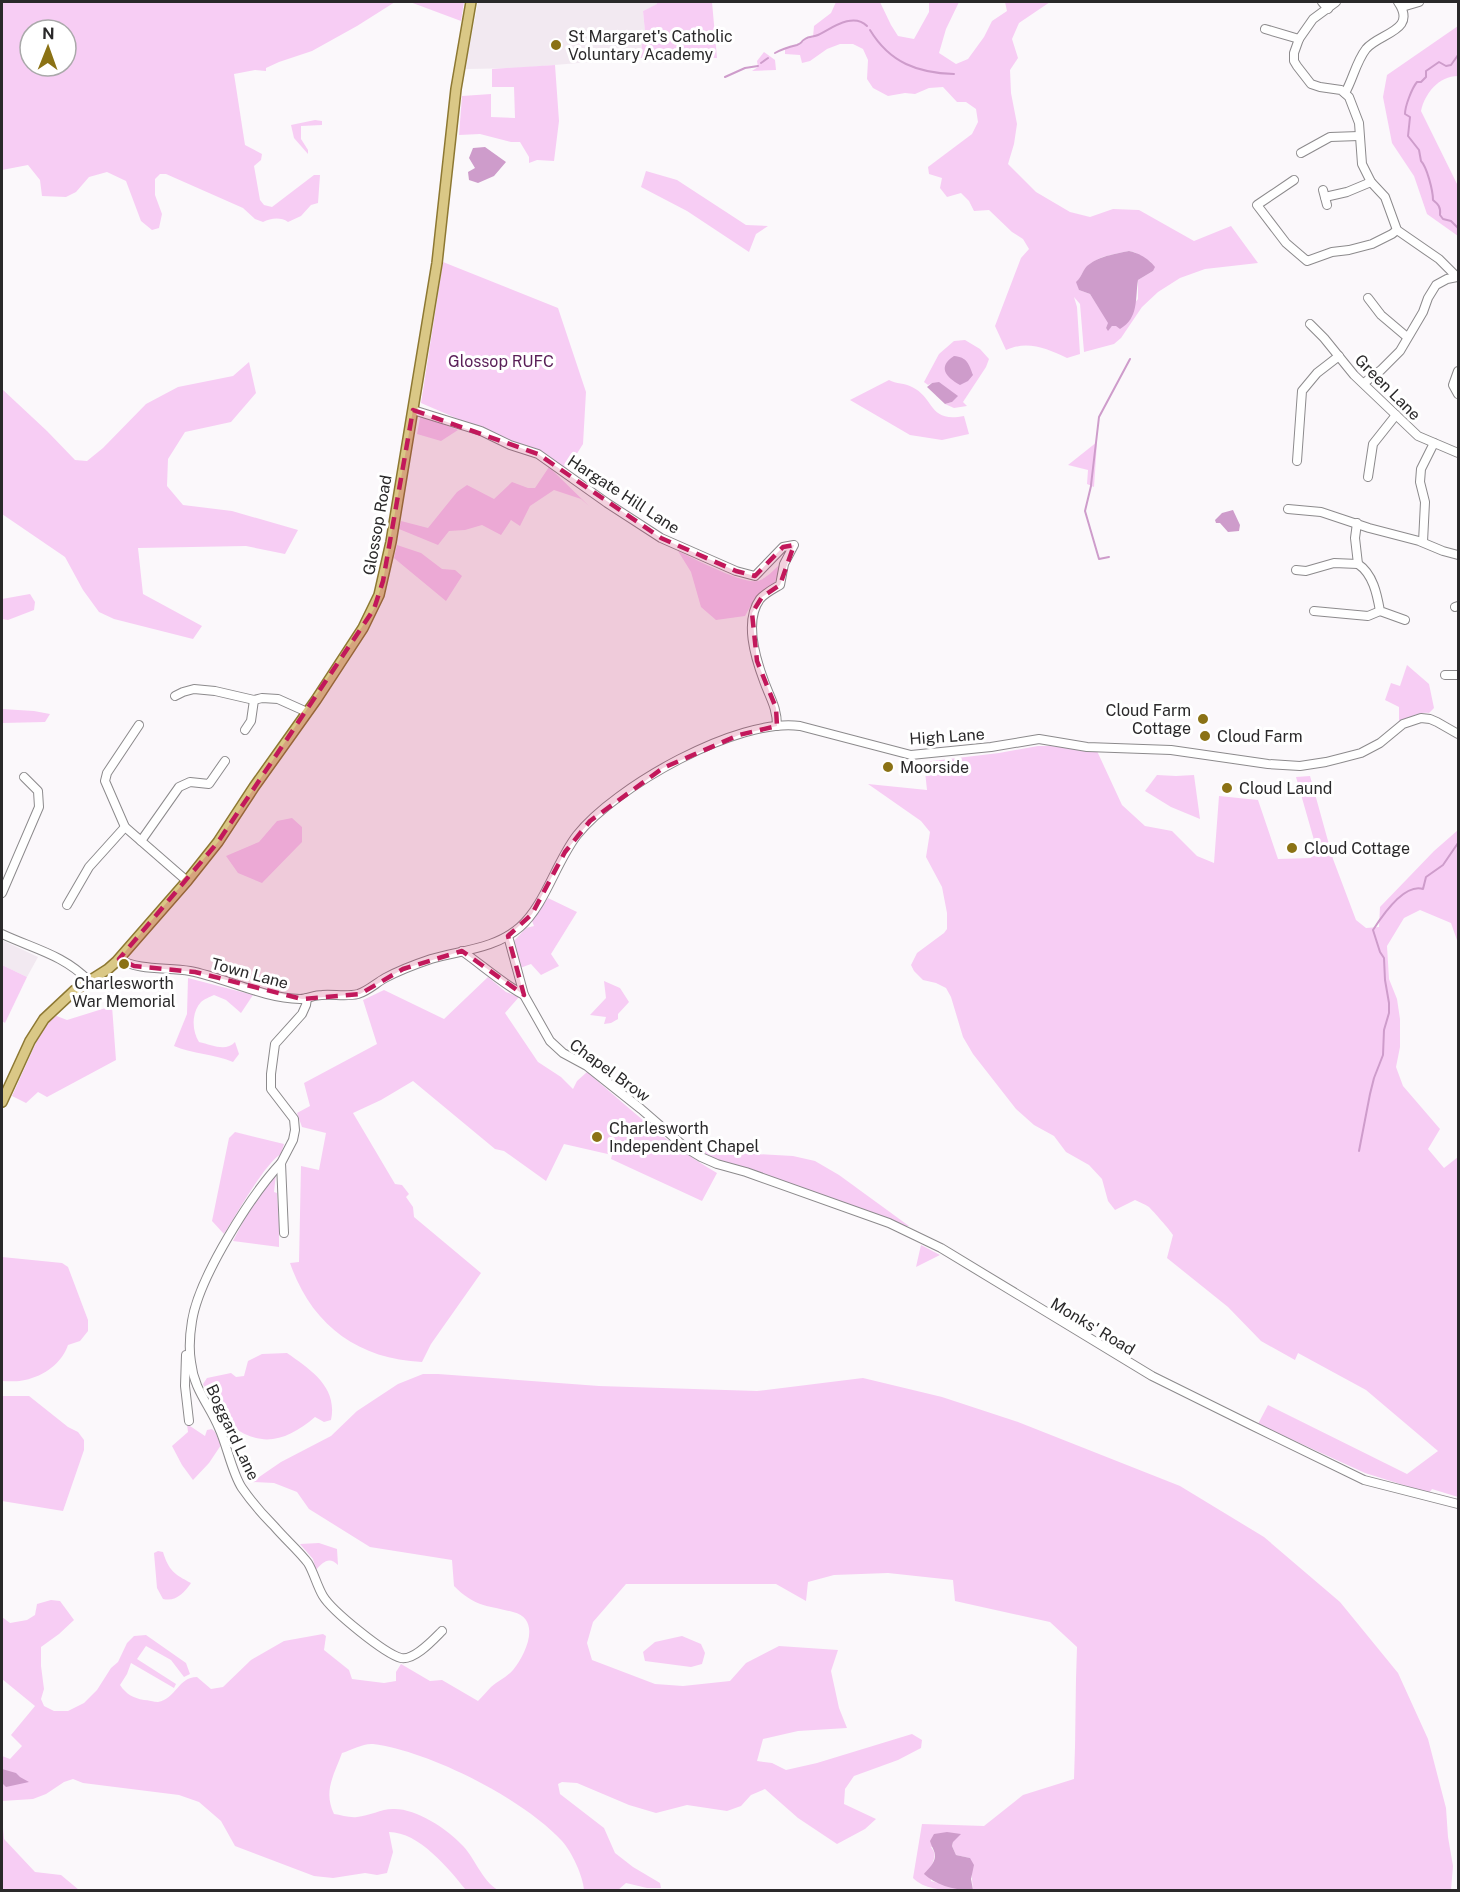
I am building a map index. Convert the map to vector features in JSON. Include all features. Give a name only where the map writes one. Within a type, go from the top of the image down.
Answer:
[{"type":"main road","name":"Glossop Road","points":[[2,1102],[30,1041],[44,1019],[75,990],[108,969],[119,959],[187,881],[218,842],[352,646],[374,609],[391,542],[438,259],[456,89],[471,2]]},
{"type":"street","points":[[1322,2],[1328,9]]},
{"type":"street","points":[[1336,2],[1313,19],[1299,39],[1294,61],[1311,84],[1341,90],[1351,100],[1359,123],[1362,164],[1371,182],[1385,197],[1398,230],[1439,259],[1457,277]]},
{"type":"street","points":[[1345,93],[1366,49],[1378,39],[1394,33],[1399,28],[1402,22],[1400,4],[1419,2]]},
{"type":"street","points":[[1265,29],[1299,39]]},
{"type":"street","points":[[1302,141],[1303,151],[1330,137],[1359,136]]},
{"type":"street","points":[[1294,180],[1257,205],[1286,243],[1307,261],[1332,252],[1372,244],[1398,230]]},
{"type":"street","points":[[1325,197],[1347,192],[1371,182]]},
{"type":"street","points":[[1364,383],[1400,351],[1437,285],[1447,279],[1457,277]]},
{"type":"street","points":[[1368,298],[1381,315],[1407,338]]},
{"type":"street","name":"Green Lane","points":[[1310,324],[1364,383],[1418,436],[1458,453]]},
{"type":"street","points":[[1297,461],[1302,391],[1317,373],[1339,356]]},
{"type":"street","points":[[1458,371],[1453,386],[1458,394]]},
{"type":"street","name":"Hargate Hill Lane","points":[[413,410],[481,431],[510,445],[538,454],[661,538],[736,571],[755,576],[783,547],[794,545],[784,564],[780,585],[762,597],[752,613],[757,660],[776,708],[777,726]]},
{"type":"street","points":[[1368,477],[1373,444],[1396,415]]},
{"type":"street","points":[[1423,542],[1425,502],[1420,482],[1421,469],[1434,443]]},
{"type":"street","points":[[1288,509],[1321,512],[1423,542],[1458,555]]},
{"type":"street","points":[[1357,523],[1355,538],[1358,564]]},
{"type":"street","points":[[1296,570],[1306,571],[1334,563],[1358,564],[1365,569],[1370,578],[1377,593],[1380,611]]},
{"type":"street","points":[[1314,611],[1368,616],[1380,611],[1405,620]]},
{"type":"street","points":[[1445,675],[1458,675]]},
{"type":"street","points":[[175,696],[194,689],[215,691],[254,700],[278,699],[307,712]]},
{"type":"street","points":[[245,730],[251,721],[254,700]]},
{"type":"street","name":"High Lane","points":[[508,936],[522,926],[532,914],[565,852],[578,834],[610,804],[663,768],[697,751],[757,729],[800,726],[911,755],[1051,739],[1087,747],[1171,750],[1268,764],[1300,766],[1361,753],[1380,743],[1403,724],[1420,718],[1430,719],[1458,734]]},
{"type":"street","points":[[139,725],[104,777],[125,827],[187,881]]},
{"type":"street","points":[[141,841],[179,788],[190,782],[209,784],[225,761]]},
{"type":"street","points":[[210,766],[217,771]]},
{"type":"street","points":[[2,893],[39,807],[41,789],[24,777]]},
{"type":"street","points":[[67,905],[75,898],[89,867],[125,827]]},
{"type":"street","points":[[2,934],[58,957],[90,981]]},
{"type":"street","name":"Town Lane","points":[[119,959],[134,966],[195,972],[283,997],[302,999],[322,995],[360,994],[403,969],[432,959],[486,946],[508,936]]},
{"type":"street","name":"Chapel Brow","points":[[508,936],[524,995],[550,1041],[563,1053],[587,1066],[686,1148],[717,1164]]},
{"type":"street","points":[[462,951],[512,989],[524,995]]},
{"type":"street","points":[[284,1233],[281,1163],[293,1140],[295,1130],[294,1119],[271,1089],[275,1044],[302,1014],[307,998]]},
{"type":"street","name":"Boggard Lane","points":[[281,1163],[266,1179],[224,1246],[202,1288],[192,1321],[190,1361],[198,1391],[218,1426],[241,1486],[309,1564],[324,1598],[338,1612],[378,1646],[400,1658],[409,1658],[421,1651],[442,1631]]},
{"type":"street","name":"Monks' Road","points":[[717,1164],[746,1172],[908,1232],[940,1248],[1161,1381],[1364,1480],[1458,1504]]},
{"type":"street","points":[[189,1421],[185,1367],[192,1321]]},
{"type":"highlighted area","points":[[413,410],[538,454],[661,538],[736,571],[755,576],[783,547],[794,545],[780,585],[762,597],[752,613],[757,661],[776,708],[777,726],[739,735],[663,768],[590,821],[565,852],[532,914],[508,936],[524,995],[462,951],[403,969],[360,994],[302,999],[195,972],[134,966],[119,959],[218,842],[374,609],[383,581]]},
{"type":"shaded area","name":"St Margaret's Catholic Voluntary Academy","points":[[478,2],[657,2],[658,4],[643,11],[645,32],[639,58],[518,68],[465,69]]},
{"type":"shaded area","points":[[485,147],[506,162],[494,176],[478,183],[469,180],[468,172],[475,168],[469,158],[473,148]]},
{"type":"shaded area","points":[[1129,251],[1144,257],[1155,267],[1153,271],[1138,280],[1135,307],[1126,325],[1120,329],[1112,326],[1108,331],[1106,328],[1108,323],[1090,294],[1079,290],[1076,282],[1085,268],[1097,260]]},
{"type":"shaded area","points":[[954,356],[967,362],[973,375],[960,385],[945,372],[946,364]]},
{"type":"shaded area","points":[[939,382],[958,396],[952,402],[945,404],[927,387]]},
{"type":"shaded area","points":[[1233,510],[1240,525],[1239,531],[1228,532],[1215,520],[1222,513]]},
{"type":"shaded area","points":[[2,940],[38,957],[27,977],[2,965]]},
{"type":"shaded area","points":[[2,1769],[16,1773],[29,1782],[6,1787],[2,1783]]},
{"type":"shaded area","points":[[947,1832],[961,1834],[952,1846],[956,1855],[970,1858],[974,1865],[971,1879],[973,1890],[947,1886],[924,1874],[935,1858],[930,1841],[934,1834]]},
{"type":"green space","points":[[2,2],[395,2],[312,51],[279,62],[266,68],[266,71],[255,70],[234,74],[245,145],[262,154],[261,160],[254,166],[260,200],[264,205],[272,207],[314,175],[320,175],[318,203],[311,205],[301,216],[288,222],[273,219],[263,222],[255,219],[243,208],[166,174],[160,174],[155,179],[155,195],[162,214],[159,228],[152,230],[141,221],[126,181],[107,172],[89,177],[76,192],[66,197],[42,196],[40,180],[28,165],[2,170]]},
{"type":"green space","points":[[410,2],[464,2],[461,21]]},
{"type":"green space","points":[[657,2],[712,2],[717,58],[639,58],[645,32],[643,11]]},
{"type":"green space","points":[[836,2],[880,2],[898,36],[914,39],[929,12],[929,2],[959,2],[946,29],[939,53],[956,64],[968,59],[992,21],[1007,11],[1005,2],[1050,2],[1019,23],[1012,39],[1018,58],[1010,70],[1011,93],[1017,124],[1008,164],[1036,192],[1070,212],[1090,217],[1113,209],[1139,210],[1194,241],[1231,226],[1258,263],[1205,269],[1180,278],[1158,292],[1142,307],[1121,338],[1114,344],[1084,352],[1080,304],[1074,297],[1077,307],[1080,354],[1067,358],[1030,346],[1006,350],[995,326],[1021,258],[1029,249],[1023,239],[1012,232],[989,210],[974,211],[969,201],[961,193],[947,197],[940,188],[942,178],[929,174],[928,167],[972,134],[978,122],[976,109],[966,102],[957,102],[943,87],[929,88],[915,94],[888,96],[873,88],[867,79],[868,60],[863,49],[853,44],[840,44],[802,63],[800,55],[785,54],[785,48],[800,45],[813,37],[814,26],[831,13]],"holes":[[[1129,251],[1151,262],[1153,271],[1138,280],[1138,299],[1115,326],[1108,330],[1106,328],[1109,323],[1090,294],[1079,290],[1078,280],[1090,264],[1100,258]]]},
{"type":"green space","points":[[1458,26],[1458,76],[1439,82],[1429,92],[1421,111],[1458,186],[1458,236],[1427,214],[1414,176],[1392,143],[1383,97],[1387,75]]},
{"type":"green space","points":[[764,52],[775,60],[776,70],[752,71],[758,67],[757,61]]},
{"type":"green space","points":[[555,65],[559,121],[554,161],[537,160],[529,163],[529,157],[520,142],[480,134],[459,135],[462,96],[491,94],[491,117],[515,118],[514,87],[492,87],[492,69]]},
{"type":"green space","points":[[315,120],[322,121],[322,125],[301,126],[301,139],[308,154],[294,138],[291,125]]},
{"type":"green space","points":[[646,171],[677,180],[746,225],[768,226],[756,234],[749,252],[687,211],[641,187]]},
{"type":"green space","name":"Glossop RUFC","points":[[443,262],[558,308],[586,392],[583,444],[566,471],[533,451],[421,403]]},
{"type":"green space","points":[[965,340],[980,349],[989,359],[963,402],[967,406],[954,408],[945,404],[952,402],[932,383],[928,385],[924,382],[939,354],[954,341]]},
{"type":"green space","points":[[249,362],[256,393],[231,422],[185,432],[168,459],[167,486],[183,505],[232,511],[298,530],[285,554],[246,546],[138,548],[143,594],[202,626],[193,639],[114,619],[99,612],[83,590],[65,557],[2,514],[2,389],[75,460],[87,461],[146,404],[178,387],[233,376]]},
{"type":"green space","points":[[889,380],[909,386],[919,392],[938,413],[944,416],[964,416],[969,434],[942,440],[910,435],[850,400]]},
{"type":"green space","points":[[422,416],[458,430],[441,441],[417,434]]},
{"type":"green space","points":[[1097,442],[1094,487],[1087,484],[1088,470],[1068,465]]},
{"type":"green space","points":[[549,467],[589,506],[581,499],[554,490],[530,506],[520,526],[511,520],[501,535],[482,525],[465,530],[449,531],[438,545],[399,529],[401,521],[428,528],[457,492],[467,485],[494,499],[512,482],[535,488]]},
{"type":"green space","points":[[397,545],[421,553],[442,569],[455,570],[462,576],[446,601],[394,558]]},
{"type":"green space","points":[[678,551],[718,570],[750,581],[764,578],[783,562],[774,584],[755,598],[745,616],[716,620],[701,607],[691,572]]},
{"type":"green space","points":[[30,594],[35,602],[34,610],[8,620],[2,619],[2,599]]},
{"type":"green space","points":[[1407,665],[1429,684],[1434,708],[1429,713],[1417,714],[1399,723],[1399,707],[1385,700],[1391,683],[1400,686]]},
{"type":"green space","points":[[2,709],[50,714],[45,722],[2,723]]},
{"type":"green space","points":[[1038,746],[1097,751],[1122,805],[1145,826],[1172,831],[1197,856],[1214,863],[1219,796],[1258,800],[1278,859],[1311,858],[1316,847],[1296,777],[1310,776],[1333,859],[1356,920],[1366,928],[1379,927],[1380,907],[1434,851],[1458,830],[1458,943],[1451,923],[1420,910],[1404,918],[1387,946],[1389,979],[1397,999],[1400,1019],[1400,1047],[1396,1067],[1403,1086],[1440,1129],[1428,1149],[1444,1168],[1458,1157],[1458,1497],[1432,1489],[1429,1493],[1365,1473],[1258,1424],[1268,1405],[1407,1474],[1438,1451],[1366,1390],[1298,1353],[1295,1360],[1261,1341],[1228,1307],[1167,1258],[1173,1235],[1149,1207],[1135,1200],[1115,1210],[1108,1201],[1102,1179],[1089,1165],[1066,1152],[1054,1136],[1034,1125],[1016,1109],[973,1054],[963,1037],[946,988],[923,980],[914,971],[911,965],[917,953],[947,929],[947,913],[942,887],[926,857],[930,832],[921,821],[868,784],[927,790],[924,762]]},
{"type":"green space","points":[[1157,775],[1194,775],[1200,819],[1171,807],[1145,791]]},
{"type":"green space","points":[[292,818],[302,827],[302,842],[262,883],[238,873],[226,856],[259,842],[277,821]]},
{"type":"green space","points":[[548,898],[577,912],[551,954],[559,966],[541,975],[531,964],[520,968],[514,941],[526,928],[534,926],[532,921]]},
{"type":"green space","points":[[2,965],[27,977],[5,1023],[2,1021]]},
{"type":"green space","points":[[488,977],[506,992],[519,997],[505,1013],[538,1062],[561,1077],[573,1089],[577,1081],[587,1072],[666,1138],[717,1173],[702,1201],[611,1159],[612,1155],[564,1144],[546,1181],[504,1151],[495,1149],[413,1081],[353,1113],[395,1184],[402,1185],[409,1194],[406,1197],[413,1207],[414,1217],[481,1273],[431,1344],[422,1362],[377,1354],[357,1345],[324,1320],[310,1304],[290,1263],[299,1262],[301,1166],[319,1170],[326,1133],[302,1127],[297,1113],[310,1106],[304,1083],[377,1044],[363,1000],[384,990],[444,1019]]},
{"type":"green space","points":[[188,978],[253,995],[241,1013],[226,1000],[214,995],[201,1002],[195,1011],[194,1027],[199,1042],[227,1047],[235,1042],[239,1054],[233,1062],[174,1046],[187,1014]]},
{"type":"green space","points":[[604,981],[620,988],[629,1002],[618,1014],[618,1019],[604,1024],[606,1017],[590,1015],[606,998]]},
{"type":"green space","points":[[112,1006],[116,1060],[47,1097],[38,1092],[26,1103],[12,1096],[43,1027],[54,1015],[67,1020]]},
{"type":"green space","points":[[235,1132],[284,1144],[281,1154],[259,1179],[224,1234],[212,1221],[229,1138]]},
{"type":"green space","points":[[700,1151],[793,1156],[815,1161],[839,1175],[909,1226],[902,1226],[718,1160]]},
{"type":"green space","points":[[276,1174],[274,1192],[277,1193],[279,1247],[233,1241],[247,1214]]},
{"type":"green space","points":[[921,1245],[940,1255],[916,1267]]},
{"type":"green space","points":[[2,1257],[62,1263],[68,1267],[88,1320],[88,1331],[80,1341],[68,1345],[57,1363],[39,1375],[22,1381],[2,1381]]},
{"type":"green space","points":[[287,1353],[321,1380],[330,1398],[331,1420],[324,1422],[315,1417],[295,1431],[275,1439],[254,1438],[232,1426],[219,1414],[211,1400],[203,1384],[207,1378],[231,1373],[236,1377],[244,1376],[248,1361],[262,1354]]},
{"type":"green space","points":[[423,1374],[599,1386],[757,1391],[863,1378],[942,1397],[1018,1422],[1180,1486],[1264,1537],[1340,1602],[1398,1673],[1428,1739],[1446,1808],[1453,1866],[1451,1890],[973,1890],[970,1858],[956,1855],[952,1846],[953,1842],[931,1847],[934,1856],[931,1881],[964,1890],[937,1889],[918,1882],[913,1878],[922,1824],[984,1826],[1023,1795],[1074,1779],[1077,1647],[1050,1622],[955,1601],[953,1580],[888,1573],[834,1575],[808,1582],[806,1601],[776,1584],[626,1584],[593,1622],[587,1643],[592,1660],[655,1684],[683,1686],[730,1681],[746,1663],[779,1646],[838,1650],[831,1671],[839,1708],[847,1728],[798,1731],[763,1739],[757,1761],[772,1763],[786,1770],[912,1734],[922,1740],[921,1748],[898,1760],[854,1776],[845,1789],[844,1804],[876,1819],[865,1829],[837,1844],[798,1818],[765,1789],[751,1795],[741,1806],[727,1811],[687,1805],[656,1813],[629,1805],[577,1783],[562,1782],[558,1784],[560,1794],[604,1828],[615,1853],[660,1883],[661,1888],[647,1888],[626,1883],[618,1890],[584,1890],[579,1871],[566,1846],[545,1825],[524,1809],[474,1779],[447,1767],[396,1748],[373,1744],[342,1753],[330,1790],[329,1798],[334,1814],[357,1817],[393,1809],[420,1815],[455,1838],[466,1849],[487,1880],[498,1890],[466,1890],[451,1872],[422,1845],[411,1838],[389,1832],[393,1852],[387,1873],[377,1875],[365,1873],[333,1878],[314,1876],[235,1846],[221,1821],[199,1802],[179,1795],[83,1783],[73,1779],[33,1799],[2,1801],[2,1756],[10,1759],[22,1746],[11,1735],[35,1706],[2,1679],[2,1617],[10,1623],[27,1620],[35,1615],[37,1604],[51,1600],[60,1601],[74,1620],[41,1647],[44,1689],[41,1699],[44,1706],[54,1711],[68,1711],[84,1703],[118,1662],[127,1643],[134,1636],[146,1635],[186,1663],[190,1674],[184,1677],[171,1660],[146,1646],[137,1659],[176,1684],[174,1688],[131,1663],[120,1685],[133,1697],[156,1702],[169,1697],[185,1680],[191,1678],[197,1677],[211,1689],[223,1687],[251,1660],[284,1641],[323,1634],[326,1636],[324,1650],[349,1670],[352,1679],[384,1683],[396,1681],[396,1672],[401,1664],[430,1681],[442,1680],[478,1701],[491,1687],[511,1672],[523,1655],[529,1638],[527,1622],[522,1616],[513,1612],[475,1602],[461,1593],[454,1586],[452,1560],[370,1547],[309,1509],[297,1492],[274,1483],[252,1482],[281,1462],[331,1436],[357,1411],[398,1384]]},
{"type":"green space","points":[[2,1396],[29,1396],[68,1427],[78,1432],[84,1440],[84,1450],[63,1511],[2,1501]]},
{"type":"green space","points":[[187,1424],[205,1436],[207,1430],[212,1429],[221,1445],[209,1463],[193,1480],[172,1446],[188,1432]]},
{"type":"green space","points":[[319,1543],[337,1549],[338,1565],[332,1561],[326,1561],[316,1570],[313,1559],[300,1544]]},
{"type":"green space","points":[[163,1552],[173,1571],[191,1583],[176,1598],[163,1599],[157,1588],[154,1553]]},
{"type":"green space","points":[[682,1636],[701,1644],[705,1653],[702,1664],[691,1667],[645,1661],[643,1652],[655,1642]]},
{"type":"green space","points":[[2,1817],[4,1839],[35,1872],[61,1875],[79,1890],[2,1890]]},
{"type":"waterway","points":[[775,53],[849,21],[861,22],[867,26]]},
{"type":"waterway","points":[[870,30],[886,51],[906,64],[928,71],[954,74]]},
{"type":"waterway","points":[[1458,55],[1451,65],[1446,66],[1439,62],[1426,71],[1426,77],[1421,82],[1417,82],[1413,88],[1405,114],[1410,117],[1408,136],[1419,150],[1429,179],[1433,200],[1439,206],[1443,219],[1451,221],[1458,228]]},
{"type":"waterway","points":[[761,63],[768,58]]},
{"type":"waterway","points":[[725,77],[745,68],[758,66]]},
{"type":"waterway","points":[[1091,485],[1099,417],[1130,359]]},
{"type":"waterway","points":[[1091,486],[1085,511],[1099,559],[1109,557]]},
{"type":"waterway","points":[[1359,1151],[1370,1094],[1383,1055],[1384,1030],[1389,1013],[1384,958],[1373,930],[1401,896],[1416,888],[1423,889],[1426,877],[1443,865],[1458,843]]},
{"type":"place","name":"St Margaret's Catholic Voluntary Academy","points":[[556,45]]},
{"type":"place","name":"Cloud Farm Cottage","points":[[1203,719]]},
{"type":"place","name":"Cloud Farm","points":[[1205,736]]},
{"type":"place","name":"Moorside","points":[[888,767]]},
{"type":"place","name":"Cloud Laund","points":[[1227,788]]},
{"type":"place","name":"Cloud Cottage","points":[[1292,848]]},
{"type":"place","name":"Charlesworth War Memorial","points":[[124,964]]},
{"type":"place","name":"Charlesworth Independent Chapel","points":[[597,1137]]}]
